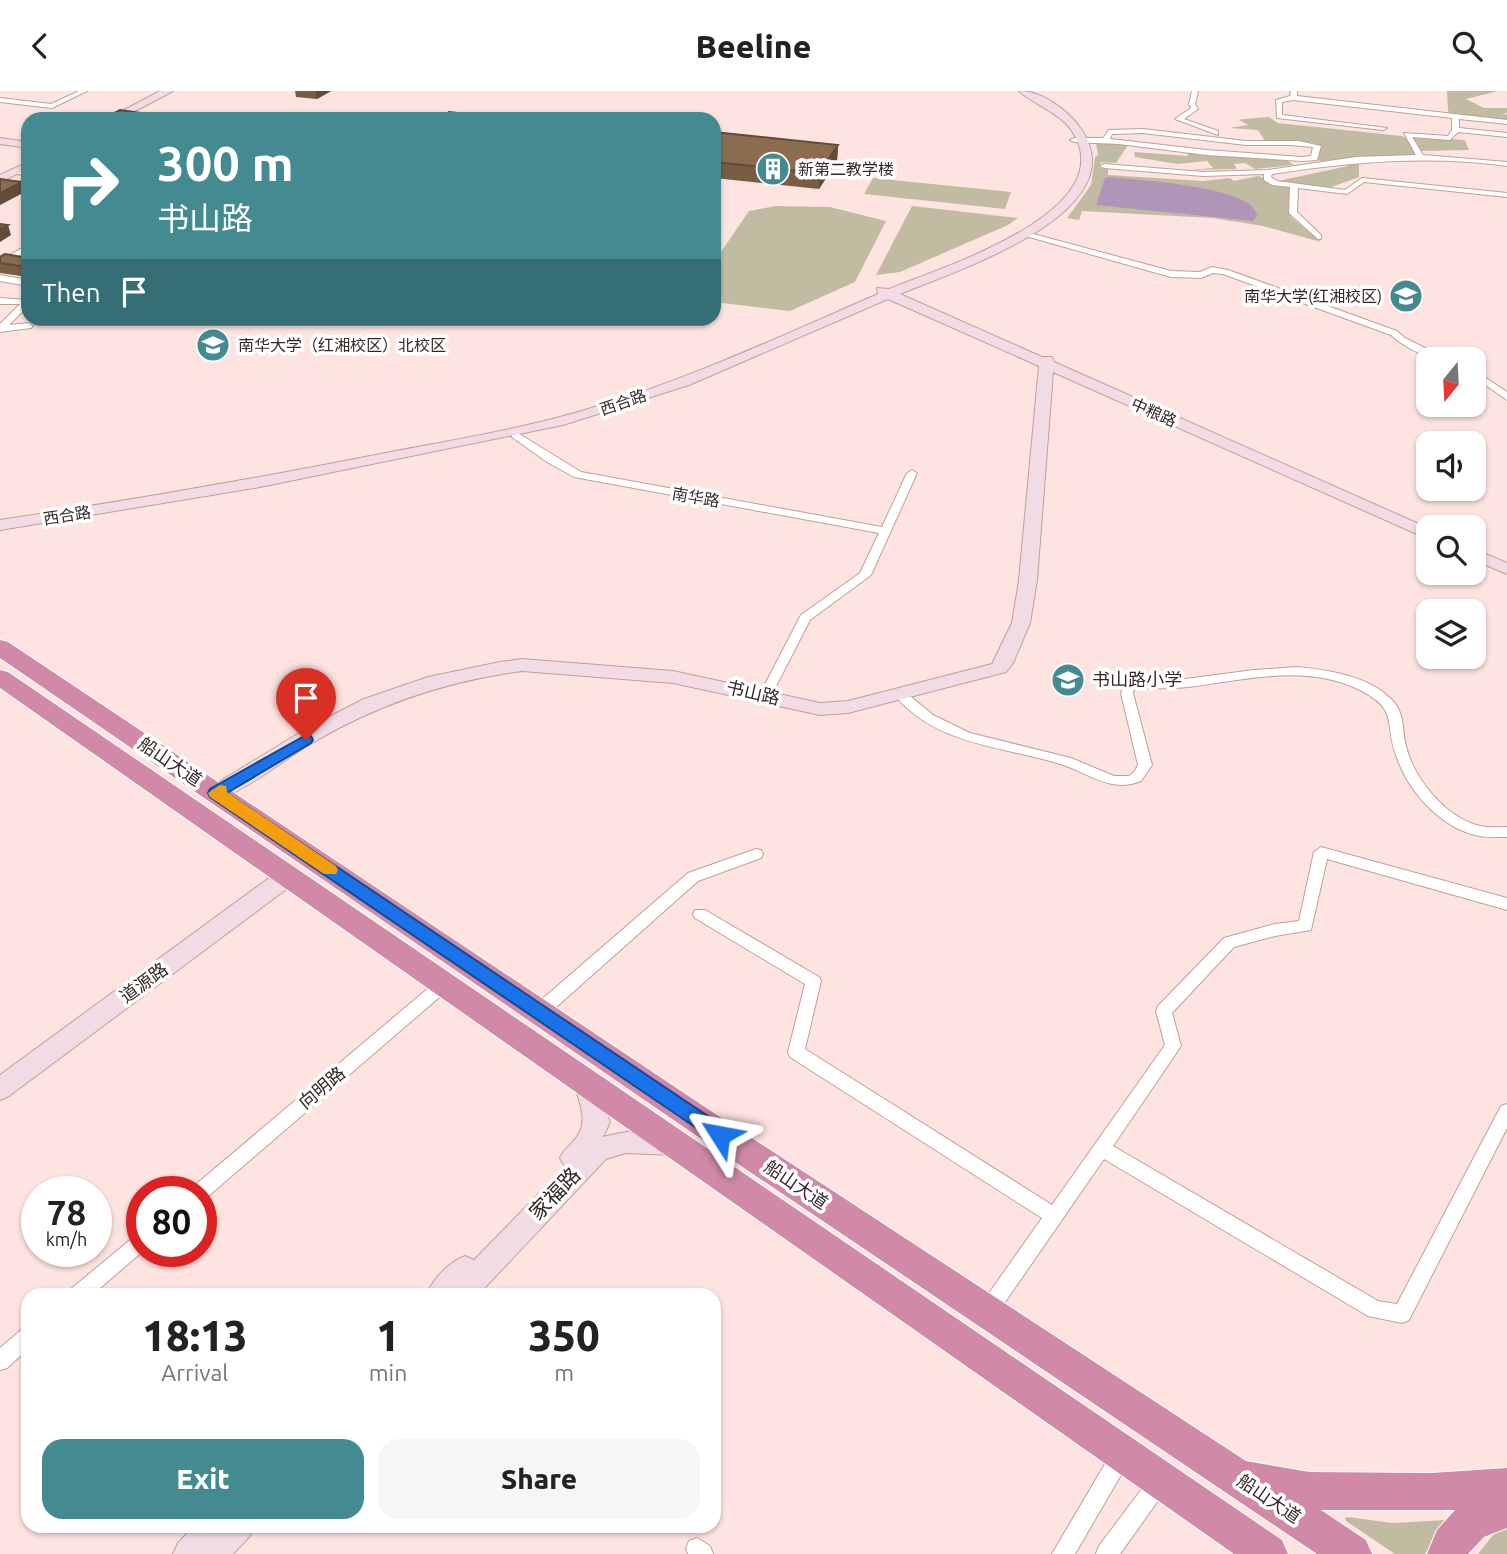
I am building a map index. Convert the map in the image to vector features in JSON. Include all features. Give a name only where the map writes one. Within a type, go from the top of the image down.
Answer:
[{"type":"highway","name":"船山大道","points":[[0,647],[539,1012],[1352,1554]]},
{"type":"highway","name":"船山大道","points":[[0,677],[1123,1453],[1256,1549]]},
{"type":"highway","points":[[1239,1479],[1310,1491],[1432,1492],[1507,1487]]},
{"type":"highway","points":[[1447,1554],[1452,1540],[1464,1525],[1489,1511],[1507,1508]]},
{"type":"main road","points":[[126,112],[168,91]]},
{"type":"main road","points":[[132,112],[174,91]]},
{"type":"main road","points":[[1016,91],[1051,112],[1078,140]]},
{"type":"main road","points":[[1024,91],[1066,117],[1078,140]]},
{"type":"main road","points":[[0,140],[21,142]]},
{"type":"main road","name":"西合路","points":[[0,517],[256,476],[561,413],[644,387],[1025,233],[1053,215],[1074,193],[1086,167],[1086,155],[1078,140]]},
{"type":"main road","name":"西合路","points":[[0,525],[257,484],[567,419],[619,404],[718,367],[887,291],[990,243],[1043,213],[1064,191],[1072,178],[1078,140]]},
{"type":"main road","points":[[0,177],[21,166]]},
{"type":"main road","points":[[0,177],[21,167]]},
{"type":"main road","name":"中粮路","points":[[887,291],[1416,527]]},
{"type":"main road","name":"中粮路","points":[[1047,362],[1082,380],[1416,527]]},
{"type":"main road","name":"书山路","points":[[216,793],[351,713],[392,696],[505,667],[522,665],[704,682],[820,709],[835,709],[990,672],[1004,663],[1021,623],[1028,580],[1047,362]]},
{"type":"main road","points":[[1044,390],[1060,381],[1082,380]]},
{"type":"main road","points":[[1486,557],[1507,567]]},
{"type":"main road","name":"道源路","points":[[0,1077],[284,874]]},
{"type":"main road","name":"道源路","points":[[0,1089],[284,874]]},
{"type":"main road","name":"家福路","points":[[447,1288],[587,1144],[597,1122],[587,1085]]},
{"type":"main road","name":"家福路","points":[[466,1288],[598,1150],[626,1142],[674,1144]]},
{"type":"main road","points":[[189,1554],[209,1533]]},
{"type":"main road","points":[[211,1554],[231,1533]]},
{"type":"street","points":[[0,99],[15,91]]},
{"type":"street","points":[[0,99],[52,106],[84,91]]},
{"type":"street","points":[[1195,91],[1192,104],[1195,109],[1179,120],[1231,137],[1263,142]]},
{"type":"street","points":[[1383,124],[1279,117],[1279,100],[1294,94],[1507,122]]},
{"type":"street","points":[[1422,158],[1408,134],[1450,138],[1456,129],[1455,116]]},
{"type":"street","points":[[1456,129],[1507,135]]},
{"type":"street","points":[[1104,166],[1129,155],[1314,158],[1317,146],[1131,130],[1109,132],[1105,141]]},
{"type":"street","points":[[1078,140],[1105,141],[1129,155],[1203,174],[1269,172],[1352,159],[1468,158],[1507,164]]},
{"type":"street","points":[[1263,142],[1264,156]]},
{"type":"street","points":[[1290,158],[1302,167]]},
{"type":"street","points":[[15,171],[21,172]]},
{"type":"street","points":[[1269,172],[1269,180],[1347,192],[1362,180],[1507,195]]},
{"type":"street","points":[[1294,185],[1293,213],[1318,237]]},
{"type":"street","points":[[1025,233],[1171,274],[1200,275],[1212,270],[1224,272],[1394,333],[1417,347]]},
{"type":"street","points":[[0,264],[21,251]]},
{"type":"street","points":[[0,278],[21,282]]},
{"type":"street","points":[[0,301],[21,302]]},
{"type":"street","points":[[0,329],[21,308]]},
{"type":"street","points":[[0,329],[28,326]]},
{"type":"street","points":[[1486,382],[1507,397]]},
{"type":"street","name":"南华路","points":[[516,435],[578,475],[887,531]]},
{"type":"street","points":[[765,696],[805,618],[865,575],[912,473]]},
{"type":"street","points":[[900,694],[933,721],[971,739],[1066,760],[1105,778],[1122,781],[1136,779],[1143,773],[1145,765],[1127,693],[1129,684],[1191,683],[1247,673],[1288,671],[1328,676],[1355,683],[1390,705],[1395,716],[1400,748],[1415,779],[1423,793],[1445,813],[1475,829],[1507,832]]},
{"type":"street","points":[[987,1312],[1173,1046],[1164,1011],[1229,942],[1275,930],[1306,926],[1321,852],[1507,904]]},
{"type":"street","points":[[539,1012],[693,877],[756,854]]},
{"type":"street","points":[[700,914],[813,981],[796,1052],[1054,1216]]},
{"type":"street","name":"向明路","points":[[217,1178],[444,984]]},
{"type":"street","points":[[1102,1149],[1375,1310],[1402,1314],[1507,1111]]},
{"type":"street","points":[[86,1288],[126,1254]]},
{"type":"street","points":[[0,1361],[21,1343]]},
{"type":"street","points":[[1063,1554],[1123,1453]]},
{"type":"street","points":[[1107,1554],[1161,1480]]},
{"type":"shaded area","points":[[1447,91],[1498,91],[1466,99],[1484,108],[1507,108],[1507,113],[1503,113],[1507,115],[1507,121],[1452,114],[1448,111]]},
{"type":"shaded area","points":[[1269,117],[1278,123],[1402,136],[1409,140],[1416,156],[1320,161],[1316,158],[1319,147],[1316,144],[1265,141],[1258,130],[1230,128],[1248,125],[1239,120]]},
{"type":"shaded area","points":[[1411,136],[1465,140],[1469,150],[1419,151],[1418,144]]},
{"type":"shaded area","points":[[1100,142],[1128,145],[1116,163],[1101,162],[1099,168],[1108,169],[1108,175],[1203,181],[1230,178],[1234,181],[1258,176],[1289,187],[1292,189],[1291,217],[1321,242],[1263,226],[1212,218],[1082,211],[1079,220],[1067,218],[1091,185],[1095,157],[1098,155],[1096,144]]},
{"type":"shaded area","points":[[1134,152],[1188,156],[1187,152],[1285,159],[1294,165],[1255,169],[1245,163],[1234,164],[1237,169],[1187,170],[1213,168],[1207,161],[1178,164],[1135,157]]},
{"type":"shaded area","points":[[1359,161],[1359,177],[1326,189],[1279,181],[1348,166],[1341,162]]},
{"type":"shaded area","points":[[873,178],[1011,192],[1005,209],[864,194]]},
{"type":"shaded area","points":[[1105,178],[1217,191],[1251,206],[1257,216],[1253,221],[1096,205]]},
{"type":"shaded area","points":[[776,206],[830,207],[886,221],[855,282],[790,311],[721,303],[721,252],[749,211]]},
{"type":"shaded area","points":[[912,206],[1018,218],[1008,225],[900,272],[876,275]]},
{"type":"shaded area","points":[[1345,1518],[1392,1523],[1446,1520],[1425,1554],[1395,1554],[1346,1521]]},
{"type":"shaded area","points":[[1507,1524],[1507,1554],[1478,1554],[1500,1526]]},
{"type":"building","points":[[721,133],[838,145],[819,173],[721,163]]},
{"type":"building","points":[[0,179],[21,182],[21,182],[0,193]]},
{"type":"building","points":[[5,254],[21,257],[21,266],[0,263],[0,257]]},
{"type":"slow traffic","points":[[220,790],[216,793],[330,870]]},
{"type":"place","name":"新第二教学楼","points":[[773,169]]},
{"type":"place","name":"南华大学(红湘校区)","points":[[1406,296]]},
{"type":"place","name":"南华大学（红湘校区）北校区","points":[[213,345]]},
{"type":"place","name":"书山路小学","points":[[1068,680]]},
{"type":"route","points":[[306,740],[216,793],[720,1135]]}]
